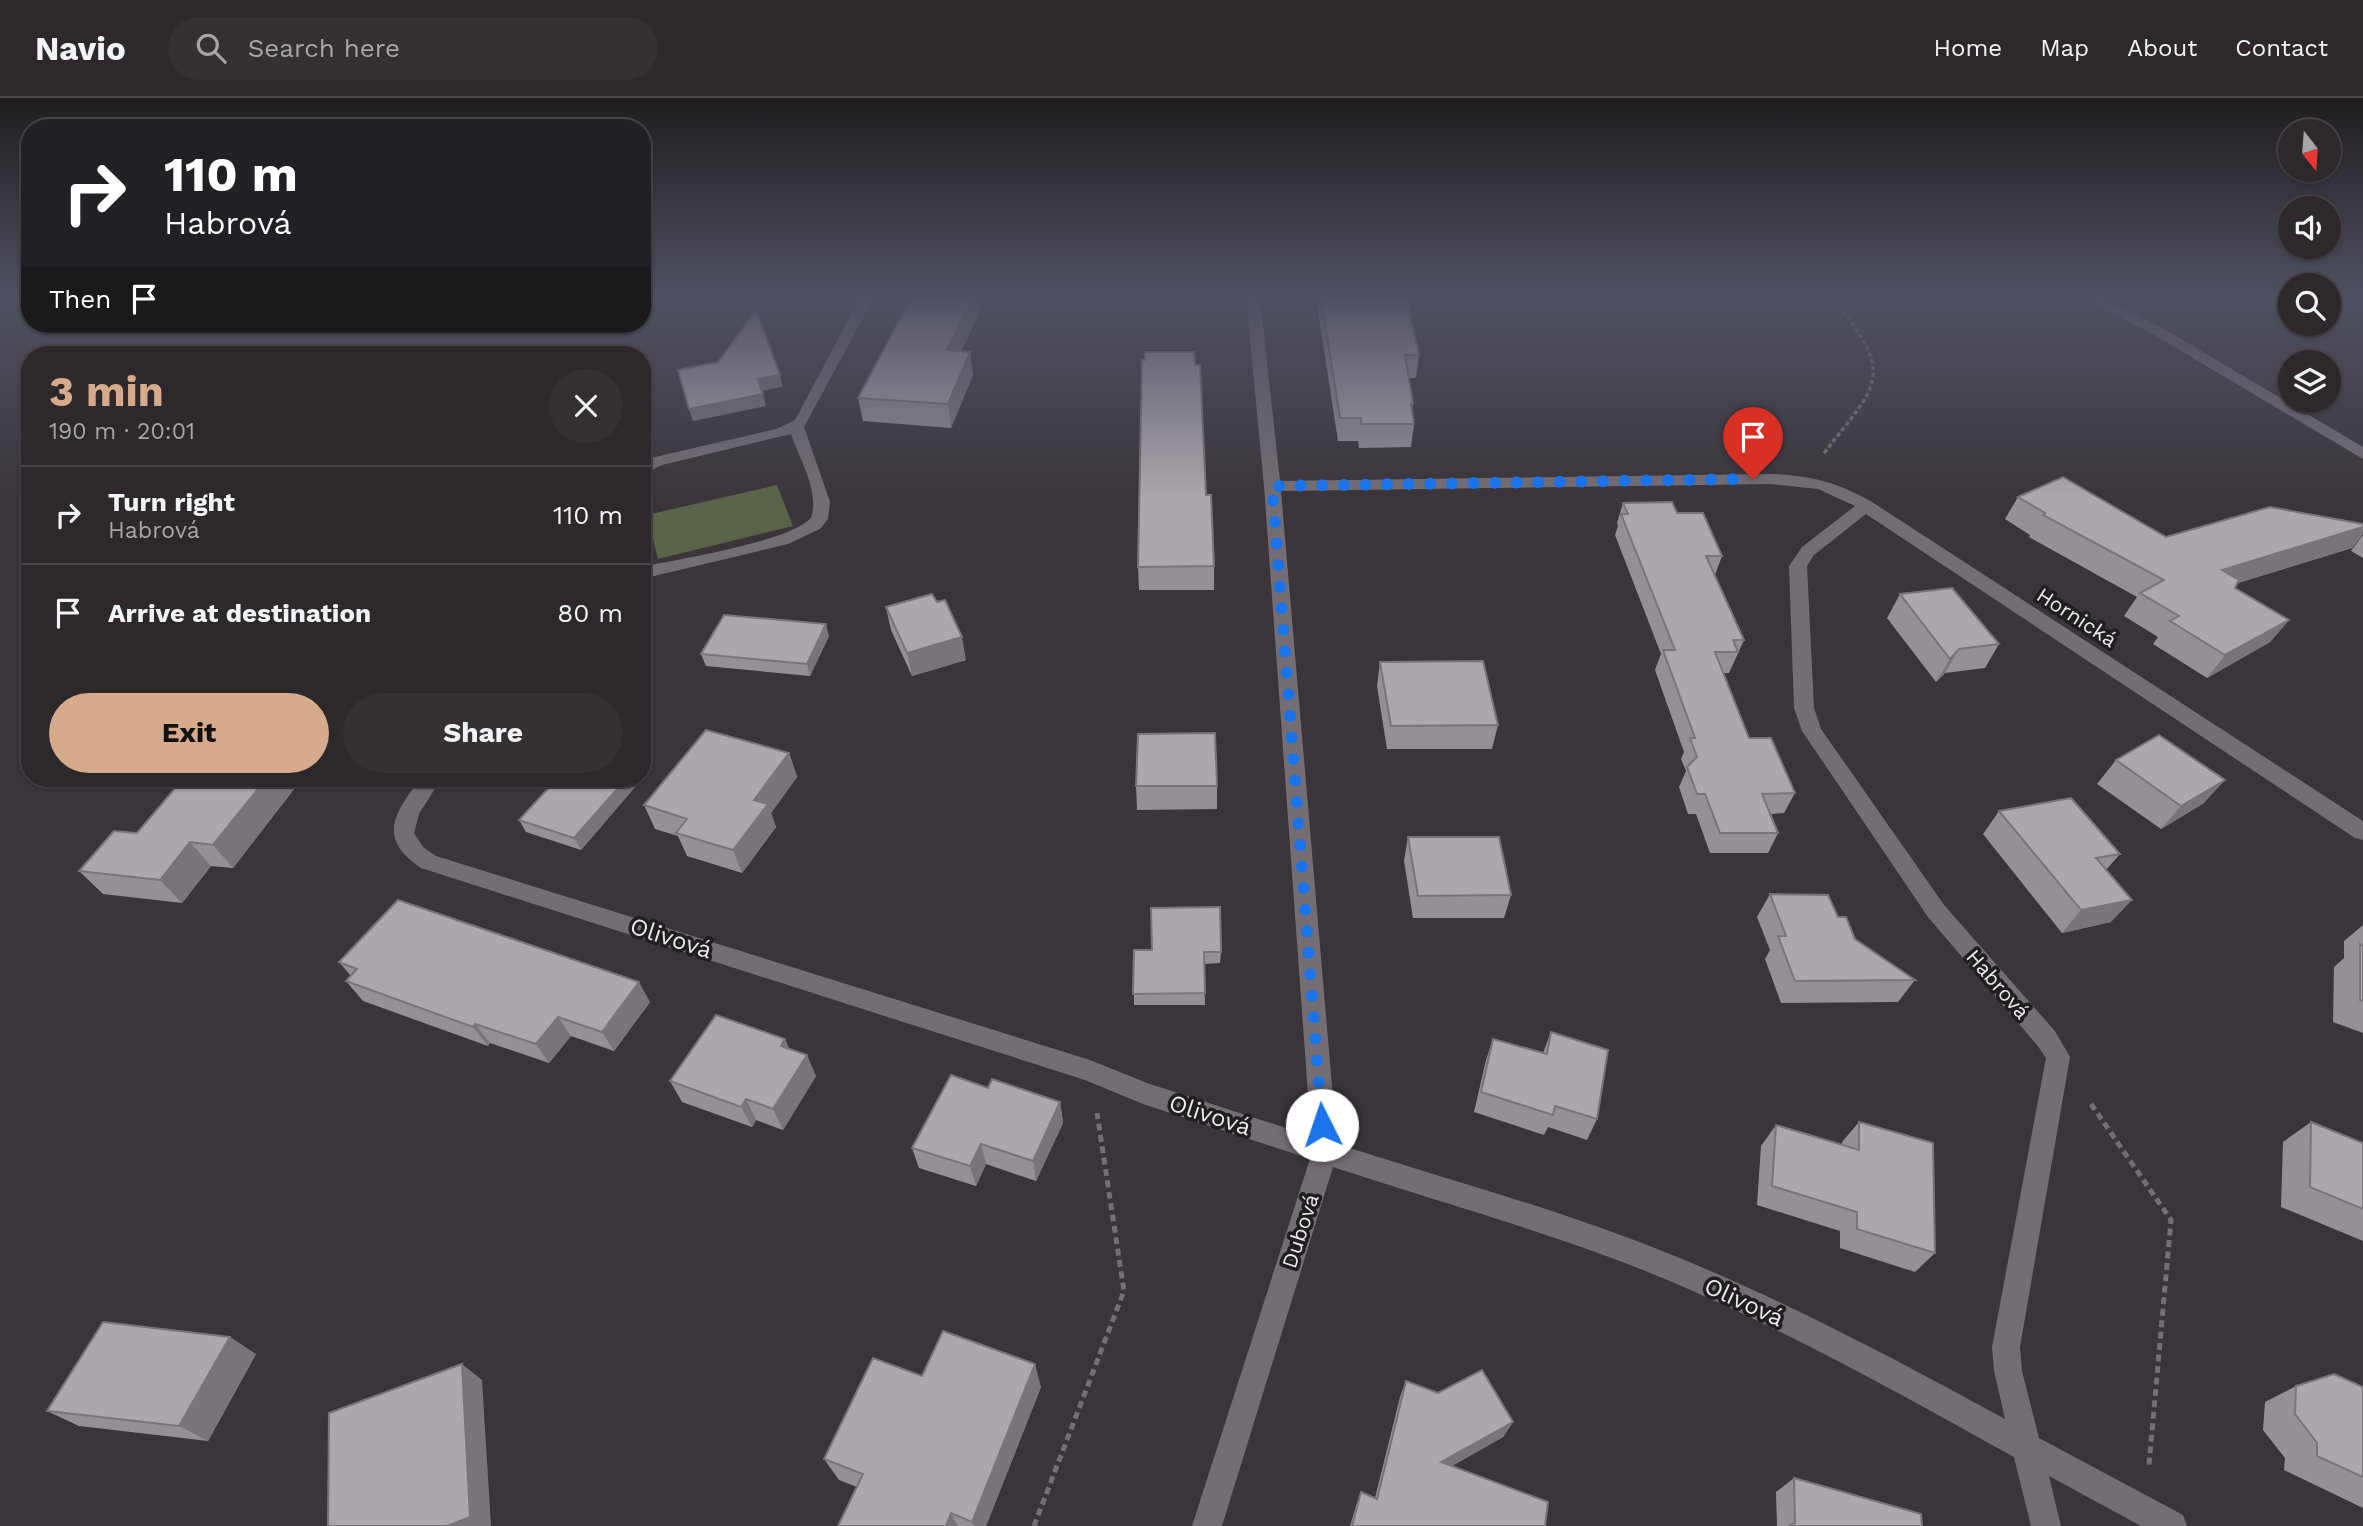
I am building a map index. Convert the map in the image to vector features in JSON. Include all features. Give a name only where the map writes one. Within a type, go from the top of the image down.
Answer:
[{"type":"street","points":[[651,466],[666,458],[780,433],[796,426],[804,419],[832,365]]},
{"type":"street","name":"Dubová","points":[[1207,1526],[1325,1152],[1272,486],[1260,365]]},
{"type":"street","points":[[2214,365],[2363,454]]},
{"type":"street","points":[[651,571],[782,541],[796,536],[815,523],[821,517],[824,502],[796,426]]},
{"type":"street","name":"Hornická","points":[[1272,486],[1804,479],[1841,491],[1866,506],[2363,832]]},
{"type":"street","name":"Habrová","points":[[1866,506],[1808,551],[1798,566],[1806,718],[1812,731],[1936,911],[2046,1038],[2058,1057]]},
{"type":"street","name":"Olivová","points":[[426,787],[403,825],[403,839],[411,852],[429,862],[1090,1071],[1143,1093],[1612,1245],[1667,1266],[1813,1334],[2172,1526]]},
{"type":"street","points":[[2046,1526],[2008,1371],[2006,1347],[2058,1057]]},
{"type":"path","points":[[1804,479],[1866,398],[1875,370],[1873,365]]},
{"type":"path","points":[[2058,1057],[2171,1220],[2145,1511]]},
{"type":"path","points":[[1034,1526],[1124,1291],[1090,1071]]},
{"type":"green space","points":[[777,485],[793,526],[658,559],[651,531],[651,514]]},
{"type":"building","points":[[705,365],[776,365],[780,375],[758,379],[763,394],[689,409],[678,370]]},
{"type":"building","points":[[876,365],[965,365],[948,404],[858,398]]},
{"type":"building","points":[[1142,365],[1200,365],[1206,495],[1211,495],[1214,566],[1138,567]]},
{"type":"building","points":[[1332,365],[1407,365],[1414,424],[1361,424],[1361,418],[1340,418]]},
{"type":"building","points":[[2063,477],[2166,537],[2270,507],[2363,524],[2363,527],[2222,570],[2239,580],[2235,588],[2289,620],[2225,655],[2170,621],[2179,616],[2140,593],[2164,580],[2043,515],[2045,513],[2018,497]]},
{"type":"building","points":[[1672,502],[1677,513],[1703,513],[1722,556],[1706,556],[1744,640],[1733,640],[1738,652],[1715,652],[1749,738],[1771,738],[1795,793],[1762,794],[1778,833],[1720,833],[1705,794],[1697,794],[1687,767],[1697,757],[1690,738],[1695,738],[1663,650],[1675,650],[1621,514],[1628,514],[1623,503]]},
{"type":"building","points":[[1952,588],[1999,644],[1959,649],[1950,659],[1900,594]]},
{"type":"building","points":[[932,594],[937,602],[945,600],[962,637],[907,653],[886,607]]},
{"type":"building","points":[[724,615],[826,624],[807,664],[701,654]]},
{"type":"building","points":[[1483,661],[1498,725],[1391,726],[1380,662]]},
{"type":"building","points":[[706,730],[789,753],[754,800],[768,804],[733,850],[676,833],[687,819],[644,805]]},
{"type":"building","points":[[1215,733],[1217,786],[1136,786],[1138,734]]},
{"type":"building","points":[[2159,735],[2225,780],[2181,806],[2116,760]]},
{"type":"building","points":[[176,787],[260,787],[213,845],[190,842],[160,880],[79,871],[114,831],[137,833]]},
{"type":"building","points":[[550,787],[619,787],[574,838],[519,820]]},
{"type":"building","points":[[2071,798],[2120,854],[2096,858],[2132,900],[2081,910],[1999,811]]},
{"type":"building","points":[[1408,837],[1499,837],[1511,895],[1418,896]]},
{"type":"building","points":[[1770,894],[1828,895],[1838,917],[1846,917],[1855,939],[1915,980],[1795,981],[1778,936],[1786,936]]},
{"type":"building","points":[[398,900],[639,982],[602,1032],[558,1017],[536,1044],[475,1024],[473,1027],[346,981],[357,969],[339,962]]},
{"type":"building","points":[[1220,907],[1221,952],[1204,952],[1205,993],[1133,994],[1134,950],[1152,950],[1151,908]]},
{"type":"building","points":[[2360,944],[2363,946],[2363,1001],[2360,1000]]},
{"type":"building","points":[[716,1015],[785,1039],[781,1046],[807,1055],[773,1109],[746,1099],[741,1107],[670,1081]]},
{"type":"building","points":[[1551,1032],[1608,1050],[1597,1119],[1555,1106],[1553,1115],[1481,1092],[1493,1039],[1547,1054]]},
{"type":"building","points":[[951,1075],[988,1088],[992,1079],[1060,1102],[1033,1161],[981,1144],[970,1166],[912,1148]]},
{"type":"building","points":[[1859,1122],[1933,1143],[1935,1253],[1857,1229],[1857,1212],[1772,1186],[1776,1125],[1859,1150]]},
{"type":"building","points":[[2311,1122],[2363,1143],[2363,1209],[2310,1187]]},
{"type":"building","points":[[103,1322],[230,1337],[179,1426],[47,1411]]},
{"type":"building","points":[[943,1331],[1035,1364],[972,1522],[951,1513],[946,1526],[838,1526],[863,1474],[824,1459],[873,1358],[922,1376]]},
{"type":"building","points":[[462,1364],[470,1517],[447,1526],[328,1526],[329,1413]]},
{"type":"building","points":[[1482,1370],[1513,1422],[1441,1462],[1548,1502],[1545,1526],[1352,1526],[1361,1492],[1377,1499],[1406,1381],[1438,1393]]},
{"type":"building","points":[[2334,1374],[2363,1387],[2363,1477],[2317,1456],[2317,1443],[2295,1414],[2296,1386]]},
{"type":"building","points":[[1794,1478],[1921,1514],[1922,1526],[1788,1526],[1795,1523]]},
{"type":"route","points":[[1322,1125],[1272,486],[1753,479]]}]
